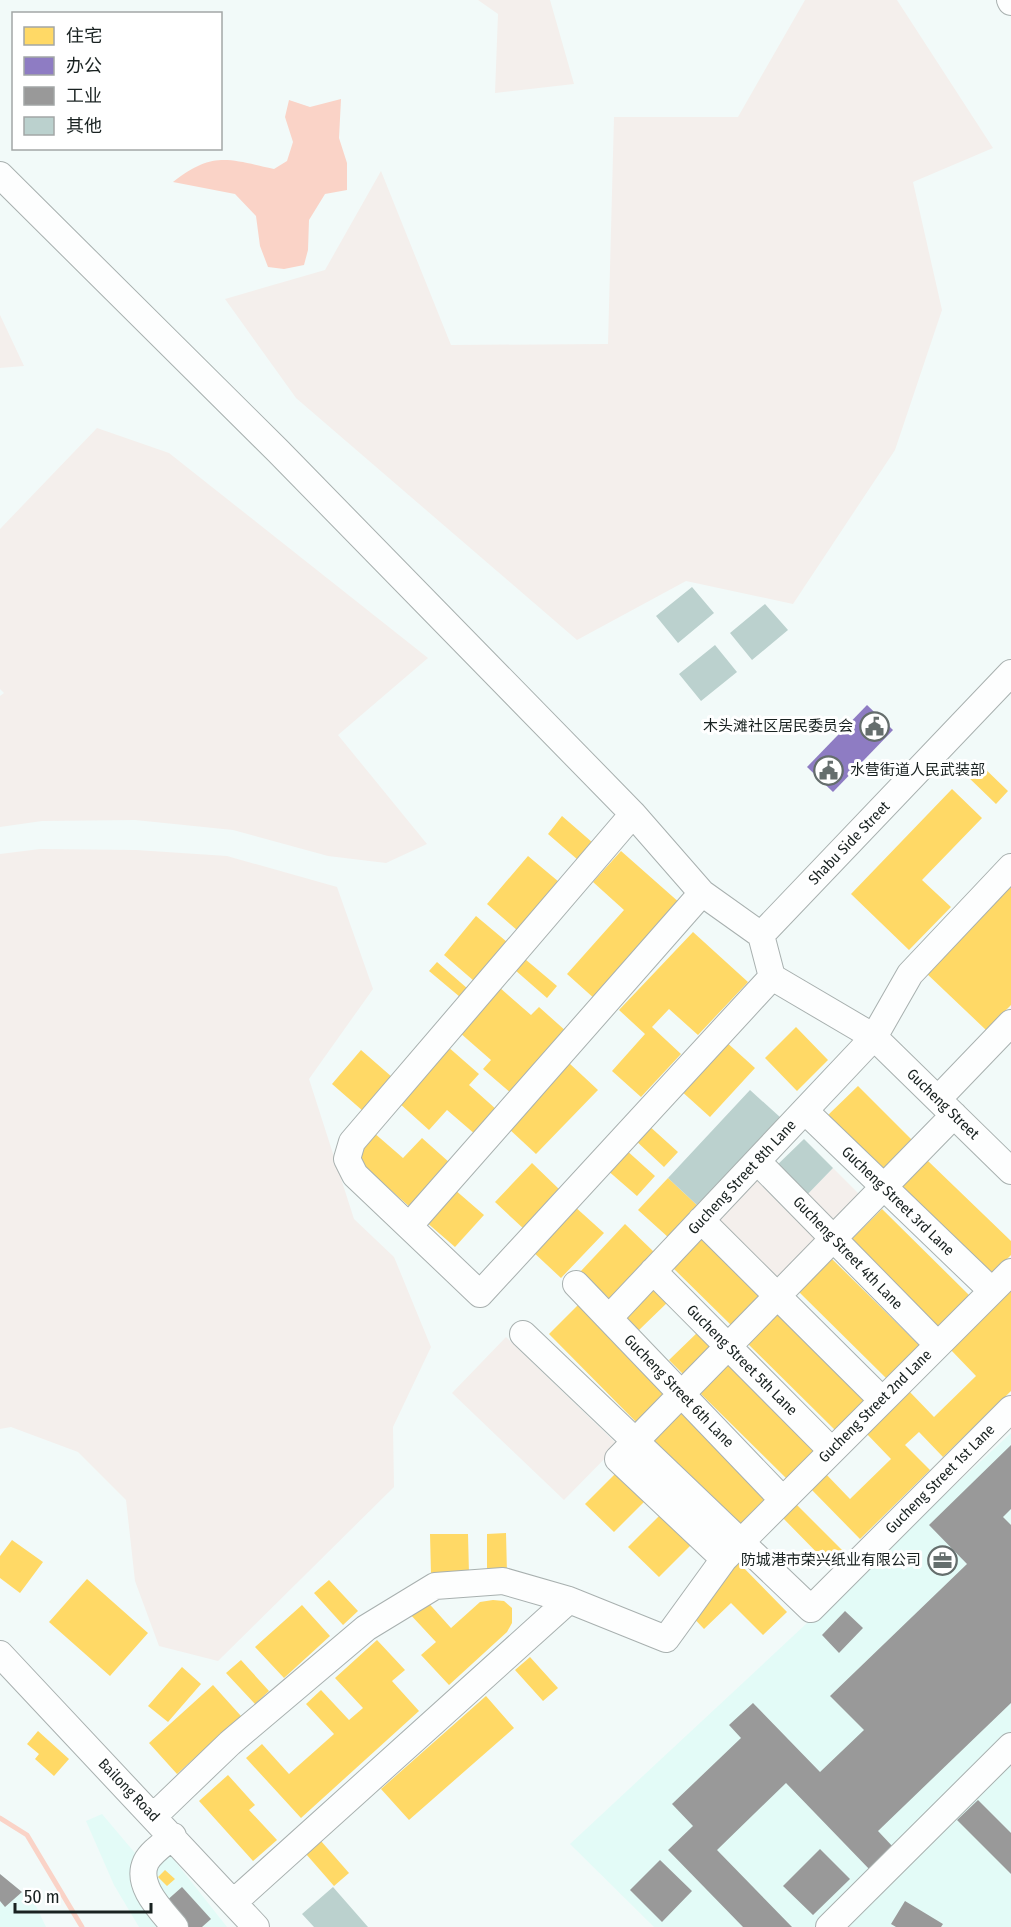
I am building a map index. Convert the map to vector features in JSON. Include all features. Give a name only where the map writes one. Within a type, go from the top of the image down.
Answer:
[{"type":"street","points":[[0,175],[278,451],[633,814],[702,893],[761,935],[772,977],[480,1294],[355,1175],[347,1159],[352,1142],[633,814]]},
{"type":"street","name":"Shabu Side Street","points":[[761,935],[1011,673]]},
{"type":"street","name":"Gucheng Street 8th Lane","points":[[609,1318],[874,1036],[910,974],[1011,867]]},
{"type":"street","points":[[409,1226],[702,893]]},
{"type":"street","name":"Gucheng Street","points":[[772,977],[874,1036],[1011,1171]]},
{"type":"street","points":[[635,1441],[883,1188],[1011,1023]]},
{"type":"street","name":"Gucheng Street 3rd Lane","points":[[805,1111],[992,1291]]},
{"type":"street","name":"Gucheng Street 4th Lane","points":[[757,1161],[938,1345]]},
{"type":"street","points":[[701,1220],[882,1400]]},
{"type":"street","name":"Gucheng Street 5th Lane","points":[[653,1271],[831,1450]]},
{"type":"street","name":"Gucheng Street 2nd Lane","points":[[569,1600],[666,1639],[732,1550],[1011,1272]]},
{"type":"street","name":"Gucheng Street 6th Lane","points":[[576,1284],[782,1499]]},
{"type":"street","points":[[523,1334],[635,1441],[732,1550]]},
{"type":"street","name":"Gucheng Street 1st Lane","points":[[732,1550],[811,1609],[1011,1409]]},
{"type":"street","points":[[154,1816],[230,1743],[366,1628],[435,1586],[502,1581],[569,1600]]},
{"type":"street","points":[[234,1902],[569,1600]]},
{"type":"street","name":"Bailong Road","points":[[0,1654],[256,1927]]},
{"type":"street","points":[[829,1927],[1011,1746]]},
{"type":"street","points":[[173,1836],[146,1860],[142,1874],[151,1898],[175,1927]]},
{"type":"shaded area","points":[[478,0],[550,0],[574,84],[495,93],[498,14]]},
{"type":"shaded area","points":[[805,0],[897,0],[993,148],[913,182],[942,310],[895,450],[793,604],[686,581],[577,640],[296,398],[225,299],[325,270],[381,171],[451,345],[608,344],[614,117],[738,117]]},
{"type":"shaded area","points":[[341,99],[339,138],[347,163],[347,190],[325,194],[309,220],[308,250],[304,265],[284,269],[268,267],[260,246],[256,216],[235,194],[173,182],[199,165],[221,160],[244,162],[274,169],[287,161],[293,142],[285,117],[289,100],[310,107]]},
{"type":"shaded area","points":[[0,315],[24,366],[0,368]]},
{"type":"shaded area","points":[[97,428],[169,453],[428,658],[338,735],[427,844],[386,863],[328,856],[233,830],[135,820],[42,821],[0,827],[0,696],[4,693],[0,689],[0,529]]},
{"type":"shaded area","points":[[40,849],[136,850],[227,856],[337,887],[373,989],[309,1079],[354,1219],[394,1257],[431,1347],[393,1427],[394,1487],[218,1661],[159,1646],[135,1581],[126,1500],[78,1452],[11,1427],[0,1429],[0,854]]},
{"type":"shaded area","points":[[833,1168],[862,1197],[831,1227],[803,1199]]},
{"type":"shaded area","points":[[754,1178],[819,1242],[778,1283],[713,1219]]},
{"type":"shaded area","points":[[506,1337],[618,1445],[564,1500],[452,1393]]},
{"type":"shaded area","name":"防城港市荣兴纸业有限公司","points":[[1011,1433],[1011,1927],[654,1927],[570,1844]]},
{"type":"shaded area","points":[[102,1814],[135,1853],[156,1837],[227,1927],[139,1927],[114,1885],[86,1821]]},
{"type":"shaded area","points":[[0,1874],[34,1902],[46,1927],[0,1927]]},
{"type":"building: 住宅","points":[[978,762],[1008,791],[996,804],[966,775]]},
{"type":"building: 住宅","points":[[952,789],[982,818],[922,880],[951,907],[909,950],[851,894]]},
{"type":"building: 住宅","points":[[562,816],[593,843],[578,860],[548,834]]},
{"type":"building: 住宅","points":[[621,851],[681,904],[596,1000],[567,974],[624,910],[593,882]]},
{"type":"building: 住宅","points":[[528,856],[559,882],[518,931],[487,904]]},
{"type":"building: 住宅","points":[[1011,884],[1011,1005],[986,1030],[925,972]]},
{"type":"building: 住宅","points":[[476,916],[507,942],[474,981],[444,955]]},
{"type":"building: 住宅","points":[[693,932],[748,982],[698,1035],[669,1009],[652,1027],[681,1054],[641,1097],[612,1071],[645,1034],[619,1010]]},
{"type":"building: 住宅","points":[[525,959],[557,986],[547,998],[515,970]]},
{"type":"building: 住宅","points":[[437,962],[468,989],[460,997],[429,971]]},
{"type":"building: 住宅","points":[[499,987],[531,1015],[539,1007],[567,1032],[512,1094],[483,1069],[491,1060],[459,1032]]},
{"type":"building: 住宅","points":[[796,1027],[828,1060],[797,1091],[765,1058]]},
{"type":"building: 住宅","points":[[724,1040],[755,1068],[710,1117],[679,1089]]},
{"type":"building: 住宅","points":[[447,1046],[479,1074],[469,1085],[497,1110],[476,1135],[447,1110],[429,1130],[398,1102]]},
{"type":"building: 住宅","points":[[361,1050],[392,1077],[363,1111],[332,1084]]},
{"type":"building: 住宅","points":[[569,1063],[598,1090],[536,1154],[507,1127]]},
{"type":"building: 住宅","points":[[858,1086],[916,1144],[885,1175],[827,1116]]},
{"type":"building: 住宅","points":[[647,1124],[678,1152],[664,1167],[634,1139]]},
{"type":"building: 住宅","points":[[373,1132],[403,1158],[422,1138],[450,1163],[411,1208],[351,1155]]},
{"type":"building: 住宅","points":[[625,1149],[655,1176],[637,1196],[606,1169]]},
{"type":"building: 住宅","points":[[928,1161],[1011,1241],[1011,1255],[989,1277],[899,1190]]},
{"type":"building: 住宅","points":[[532,1163],[561,1191],[525,1230],[495,1202]]},
{"type":"building: 住宅","points":[[668,1178],[698,1206],[669,1238],[638,1210]]},
{"type":"building: 住宅","points":[[454,1189],[484,1215],[455,1247],[425,1221]]},
{"type":"building: 住宅","points":[[573,1205],[604,1233],[561,1278],[531,1250]]},
{"type":"building: 住宅","points":[[882,1209],[970,1296],[938,1328],[850,1241]]},
{"type":"building: 住宅","points":[[625,1224],[655,1253],[611,1300],[580,1272]]},
{"type":"building: 住宅","points":[[702,1237],[762,1296],[732,1326],[672,1267]]},
{"type":"building: 住宅","points":[[832,1259],[920,1346],[887,1379],[799,1292]]},
{"type":"building: 住宅","points":[[655,1285],[670,1300],[639,1330],[624,1315]]},
{"type":"building: 住宅","points":[[1011,1289],[1011,1391],[943,1457],[919,1432],[905,1445],[930,1470],[860,1539],[809,1487],[824,1472],[850,1499],[891,1459],[865,1432],[908,1390],[934,1417],[976,1376],[950,1349]]},
{"type":"building: 住宅","points":[[579,1304],[668,1393],[637,1423],[549,1334]]},
{"type":"building: 住宅","points":[[779,1311],[867,1398],[835,1430],[747,1343]]},
{"type":"building: 住宅","points":[[700,1330],[714,1345],[684,1375],[669,1360]]},
{"type":"building: 住宅","points":[[731,1360],[819,1447],[787,1479],[699,1392]]},
{"type":"building: 住宅","points":[[682,1407],[770,1494],[737,1527],[649,1440]]},
{"type":"building: 住宅","points":[[621,1468],[650,1496],[614,1532],[585,1504]]},
{"type":"building: 住宅","points":[[794,1502],[845,1553],[831,1567],[780,1515]]},
{"type":"building: 住宅","points":[[664,1511],[695,1541],[659,1577],[628,1547]]},
{"type":"building: 住宅","points":[[506,1533],[507,1574],[487,1574],[487,1534]]},
{"type":"building: 住宅","points":[[430,1534],[468,1534],[469,1574],[431,1574]]},
{"type":"building: 住宅","points":[[12,1540],[43,1562],[20,1593],[0,1578],[0,1556]]},
{"type":"building: 住宅","points":[[737,1561],[787,1612],[763,1635],[731,1603],[704,1629],[689,1613]]},
{"type":"building: 住宅","points":[[87,1579],[148,1633],[110,1676],[49,1622]]},
{"type":"building: 住宅","points":[[329,1580],[358,1611],[343,1625],[314,1593]]},
{"type":"building: 住宅","points":[[424,1598],[451,1628],[480,1602],[493,1600],[504,1601],[512,1608],[512,1623],[507,1632],[449,1685],[421,1655],[436,1642],[408,1612]]},
{"type":"building: 住宅","points":[[302,1605],[330,1636],[284,1678],[255,1647]]},
{"type":"building: 住宅","points":[[377,1640],[405,1670],[392,1681],[419,1711],[301,1818],[246,1758],[262,1744],[289,1774],[334,1734],[306,1704],[321,1690],[349,1720],[363,1708],[335,1678]]},
{"type":"building: 住宅","points":[[530,1657],[558,1688],[543,1701],[515,1670]]},
{"type":"building: 住宅","points":[[241,1660],[269,1691],[255,1704],[226,1673]]},
{"type":"building: 住宅","points":[[182,1667],[201,1684],[168,1722],[148,1706]]},
{"type":"building: 住宅","points":[[213,1685],[241,1716],[177,1774],[149,1743]]},
{"type":"building: 住宅","points":[[486,1696],[514,1728],[409,1820],[381,1789]]},
{"type":"building: 住宅","points":[[38,1731],[69,1759],[54,1776],[35,1759],[39,1754],[27,1744]]},
{"type":"building: 住宅","points":[[228,1775],[255,1805],[249,1810],[277,1840],[253,1861],[199,1801]]},
{"type":"building: 住宅","points":[[321,1841],[349,1873],[334,1886],[306,1854]]},
{"type":"building: 住宅","points":[[165,1870],[175,1879],[167,1886],[158,1877]]},
{"type":"building: 办公","points":[[867,705],[893,730],[833,792],[807,767]]},
{"type":"building: 工业","points":[[1011,1445],[1011,1509],[1003,1517],[1011,1525],[1011,1703],[878,1831],[894,1848],[871,1871],[786,1783],[717,1850],[792,1927],[743,1927],[668,1850],[693,1826],[672,1804],[741,1738],[729,1725],[753,1703],[820,1772],[864,1730],[830,1696],[967,1564],[929,1525]]},
{"type":"building: 工业","points":[[845,1611],[863,1628],[839,1653],[822,1635]]},
{"type":"building: 工业","points":[[978,1800],[1011,1833],[1011,1874],[957,1820]]},
{"type":"building: 工业","points":[[820,1849],[850,1879],[813,1915],[783,1886]]},
{"type":"building: 工业","points":[[660,1860],[692,1891],[662,1922],[630,1890]]},
{"type":"building: 工业","points":[[0,1874],[22,1892],[5,1907],[0,1901]]},
{"type":"building: 工业","points":[[182,1887],[211,1919],[202,1927],[187,1927],[165,1902]]},
{"type":"building: 工业","points":[[905,1901],[943,1924],[941,1927],[896,1927],[891,1924]]},
{"type":"building: 其他","points":[[692,587],[714,613],[678,643],[656,616]]},
{"type":"building: 其他","points":[[765,604],[788,630],[752,660],[730,633]]},
{"type":"building: 其他","points":[[715,645],[737,672],[701,701],[679,674]]},
{"type":"building: 其他","points":[[750,1090],[781,1118],[698,1206],[668,1178]]},
{"type":"building: 其他","points":[[804,1139],[833,1168],[803,1199],[773,1169]]},
{"type":"building: 其他","points":[[333,1887],[368,1927],[314,1927],[302,1914]]},
{"type":"waterway","points":[[0,1818],[27,1835],[82,1927]]},
{"type":"place","name":"木头滩社区居民委员会","points":[[874,726]]},
{"type":"place","name":"水营街道人民武装部","points":[[829,770]]},
{"type":"place","name":"防城港市荣兴纸业有限公司","points":[[942,1560]]}]
